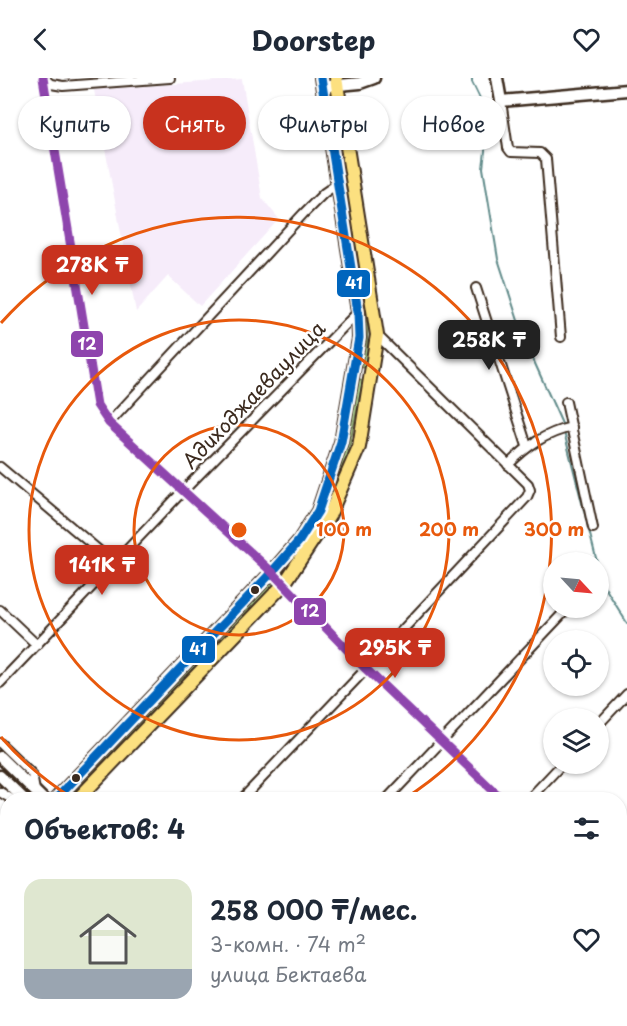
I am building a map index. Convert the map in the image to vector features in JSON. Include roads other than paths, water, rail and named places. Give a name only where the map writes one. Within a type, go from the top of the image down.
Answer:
[{"type":"main road","points":[[87,792],[284,584],[329,516],[359,447],[377,335],[337,82]]},
{"type":"main road","points":[[63,792],[272,572],[299,541],[318,511],[342,437],[359,338],[358,312],[322,83]]},
{"type":"main road","points":[[354,371],[371,374]]},
{"type":"main road","points":[[195,652],[207,664]]},
{"type":"street","points":[[43,78],[51,84],[63,86],[170,78]]},
{"type":"street","points":[[43,78],[97,405],[109,423],[272,572],[366,669],[495,792]]},
{"type":"street","points":[[322,83],[360,83],[374,78]]},
{"type":"street","points":[[497,78],[500,96]]},
{"type":"street","points":[[506,101],[627,90]]},
{"type":"street","points":[[506,135],[511,152],[540,153],[546,159],[561,337]]},
{"type":"street","points":[[109,423],[303,214],[324,193],[337,184]]},
{"type":"street","points":[[476,288],[528,446]]},
{"type":"street","name":"Адиходжаеваулица","points":[[0,683],[358,312]]},
{"type":"street","points":[[249,792],[527,497],[530,490],[528,484],[377,335]]},
{"type":"street","points":[[566,402],[593,528]]},
{"type":"street","points":[[508,465],[528,446],[551,432],[572,427]]},
{"type":"street","points":[[0,467],[115,564]]},
{"type":"street","points":[[0,610],[36,645]]},
{"type":"street","points":[[394,792],[559,618]]},
{"type":"street","points":[[609,713],[627,694]]},
{"type":"street","points":[[0,744],[32,774],[35,791]]},
{"type":"street","points":[[0,757],[35,791]]},
{"type":"street","points":[[536,792],[553,774]]},
{"type":"street","points":[[0,776],[13,792]]},
{"type":"waterway","points":[[472,78],[489,117],[483,168],[498,259],[524,339],[563,426]]},
{"type":"waterway","points":[[564,432],[594,552]]},
{"type":"waterway","points":[[609,594],[627,623]]}]
